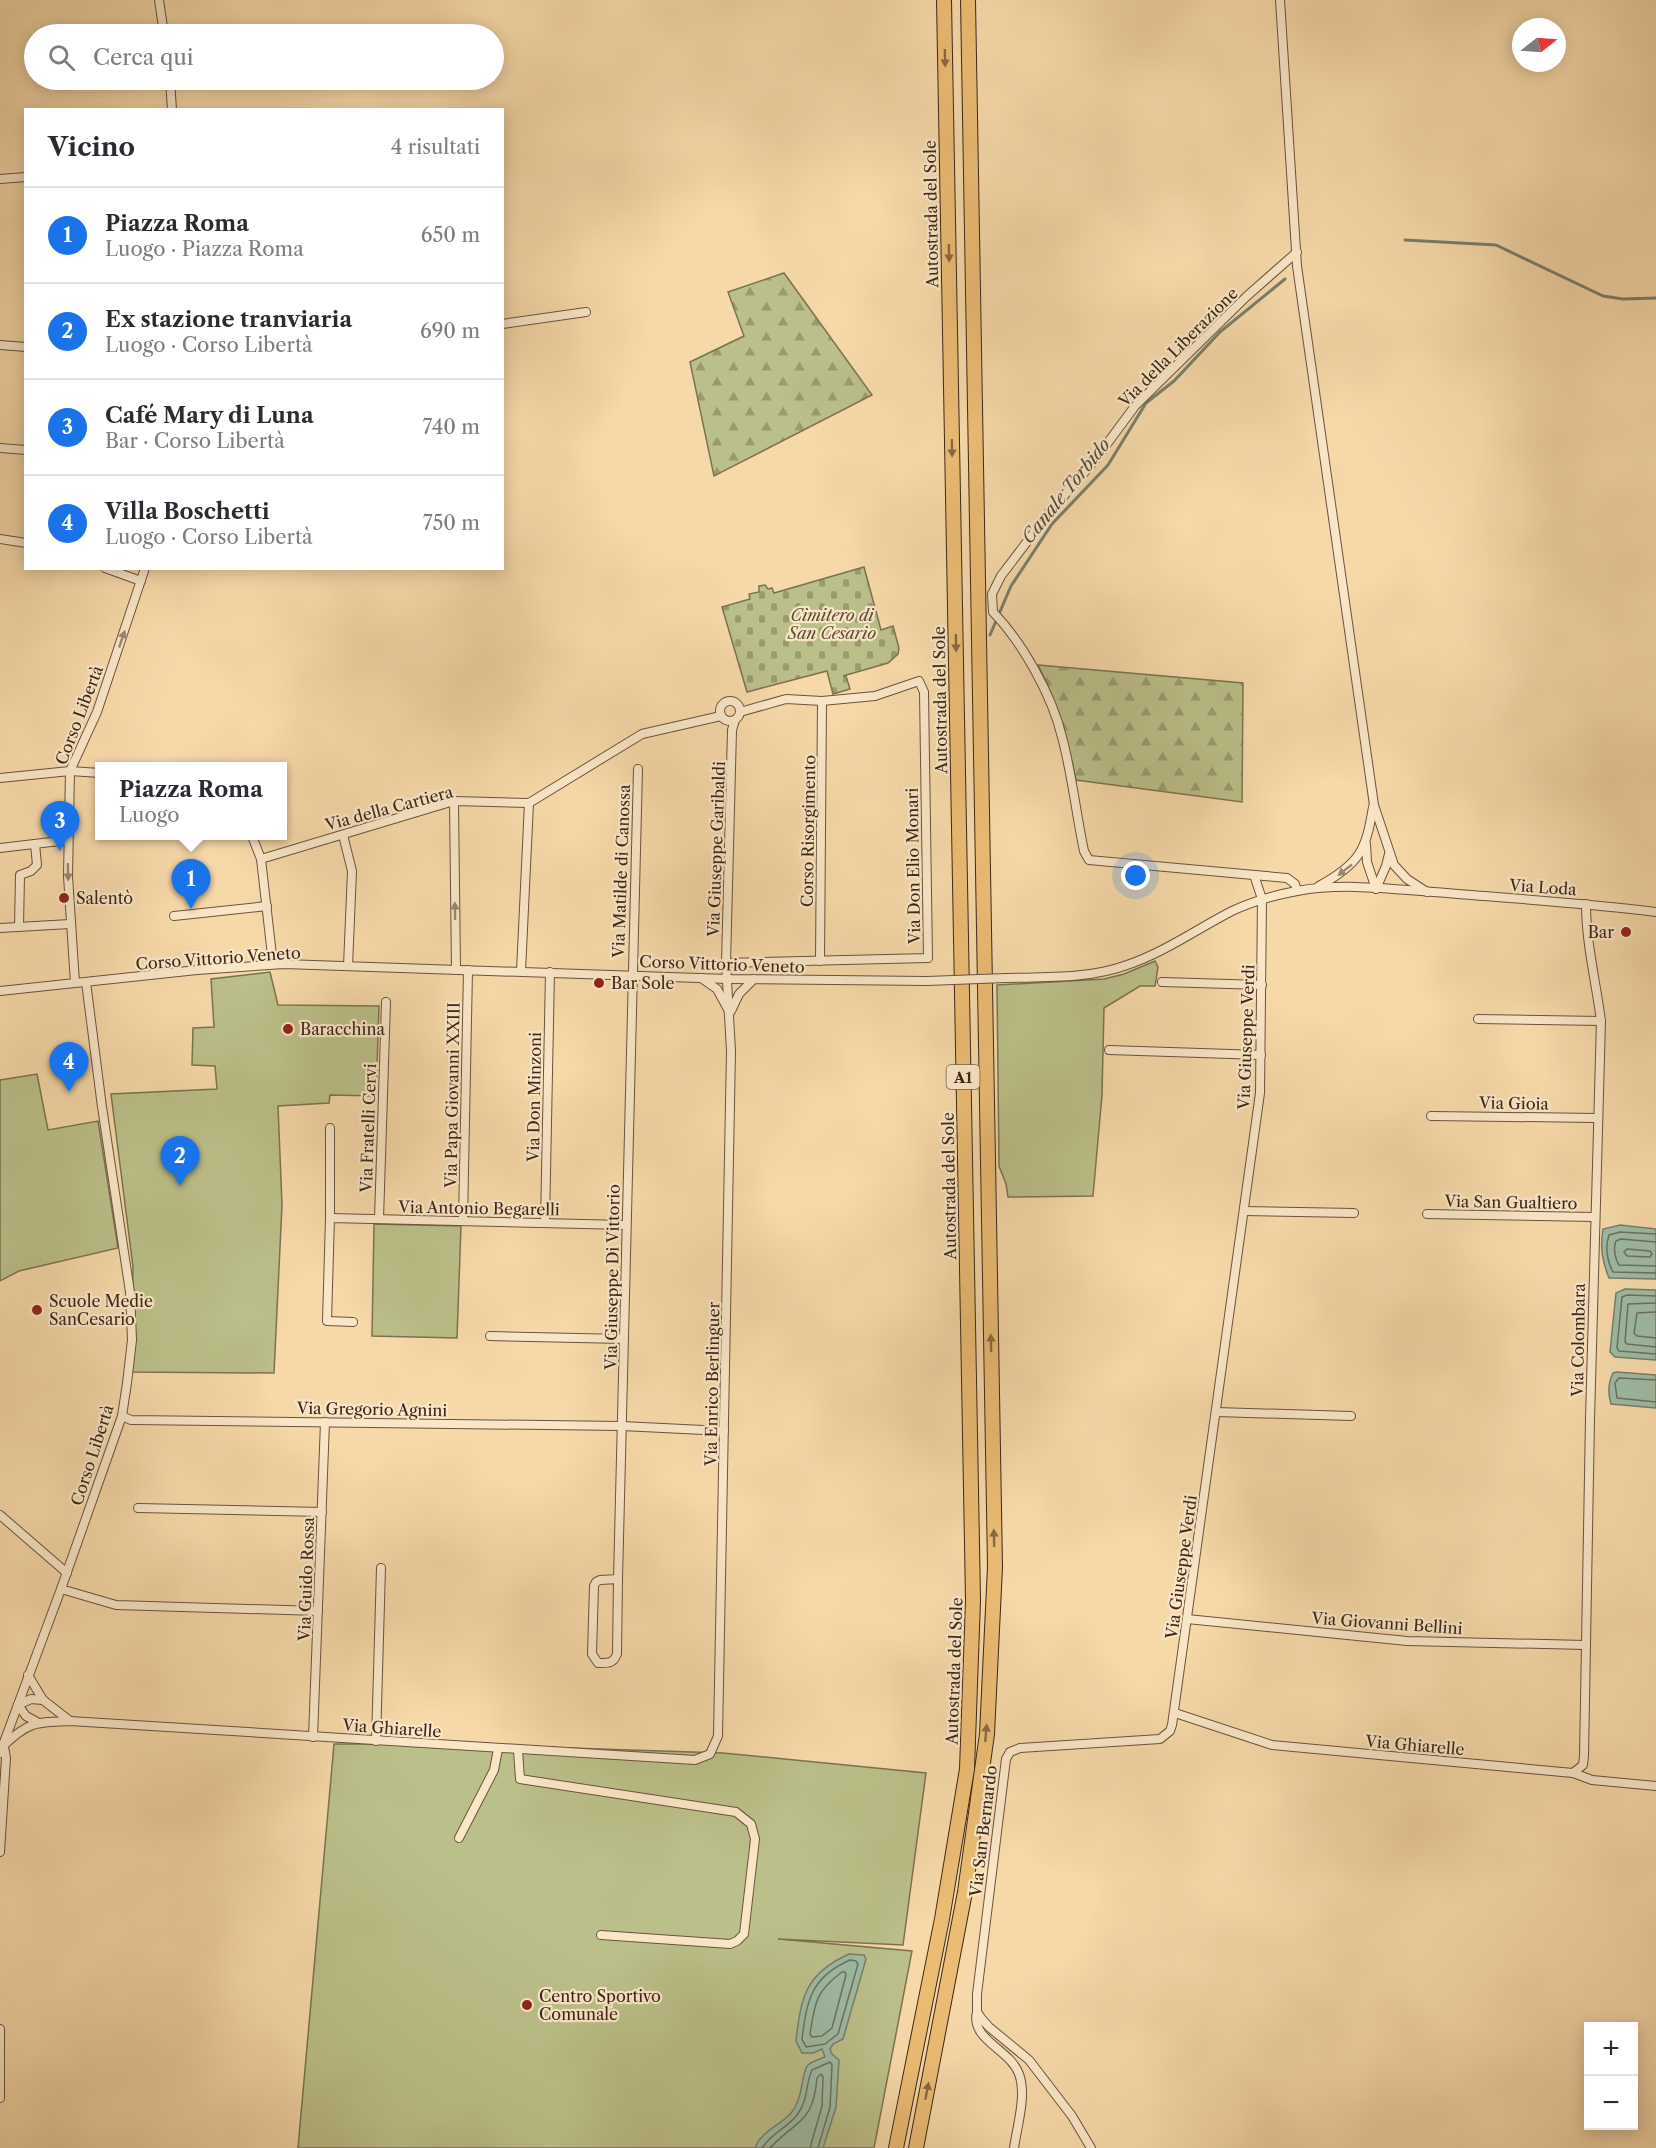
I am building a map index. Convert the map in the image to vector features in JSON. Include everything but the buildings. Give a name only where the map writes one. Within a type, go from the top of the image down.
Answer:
[{"type":"highway","name":"Autostrada del Sole","points":[[896,2148],[942,1919],[968,1768],[973,1600],[944,0]]},
{"type":"highway","name":"Autostrada del Sole","points":[[916,2148],[965,1892],[987,1734],[995,1567],[968,0]]},
{"type":"street","points":[[159,0],[163,24]]},
{"type":"street","points":[[1280,0],[1296,252],[1374,806],[1394,865],[1407,879],[1427,892]]},
{"type":"street","points":[[171,90],[172,108]]},
{"type":"street","points":[[0,179],[24,177]]},
{"type":"street","name":"Via della Liberazione","points":[[1296,252],[1231,310],[1135,406],[1095,460],[1048,514],[1001,576],[992,594],[993,612],[1023,652],[1052,704],[1062,735],[1084,851],[1089,860],[1287,878],[1295,884],[1297,891]]},
{"type":"street","points":[[504,324],[586,312]]},
{"type":"street","points":[[0,345],[24,347]]},
{"type":"street","points":[[0,448],[24,450]]},
{"type":"street","points":[[0,539],[24,543]]},
{"type":"street","points":[[111,570],[141,581]]},
{"type":"street","name":"Corso Libertà","points":[[75,983],[70,924],[68,840],[70,771],[97,712],[145,570]]},
{"type":"street","name":"Via Don Elio Monari","points":[[726,963],[928,958],[924,692],[919,681],[875,696],[822,701]]},
{"type":"street","points":[[721,716],[726,720],[735,720],[740,712],[786,699],[822,701]]},
{"type":"street","points":[[721,716],[721,706],[727,701],[737,703],[740,712]]},
{"type":"street","name":"Corso Risorgimento","points":[[820,961],[822,701]]},
{"type":"street","points":[[521,971],[529,803],[642,734],[721,716]]},
{"type":"street","name":"Via Giuseppe Garibaldi","points":[[728,979],[726,963],[732,730],[735,720]]},
{"type":"street","name":"Via Matilde di Canossa","points":[[631,975],[638,769]]},
{"type":"street","points":[[0,778],[70,771],[95,773]]},
{"type":"street","points":[[454,801],[456,970]]},
{"type":"street","name":"Via della Cartiera","points":[[261,859],[454,801],[529,803]]},
{"type":"street","points":[[1316,888],[1345,871],[1359,856],[1366,842],[1374,806]]},
{"type":"street","points":[[343,835],[352,872],[348,966]]},
{"type":"street","points":[[0,848],[68,840]]},
{"type":"street","points":[[254,840],[261,859],[273,964]]},
{"type":"street","points":[[1366,842],[1367,862],[1376,889]]},
{"type":"street","points":[[19,927],[20,875],[31,871],[37,865],[35,844]]},
{"type":"street","points":[[1376,889],[1384,872],[1389,852]]},
{"type":"street","points":[[1254,875],[1262,899]]},
{"type":"street","name":"Corso Vittorio Veneto","points":[[0,991],[273,964],[754,980],[927,981],[1088,975],[1109,971],[1160,952],[1233,911],[1262,899],[1316,888],[1347,887],[1427,892]]},
{"type":"street","name":"Via Loda","points":[[1427,892],[1586,904],[1656,912]]},
{"type":"street","name":"Via Giuseppe Verdi","points":[[1172,1725],[1260,1093],[1263,985],[1262,899]]},
{"type":"street","name":"Via Colombara","points":[[1573,1773],[1583,1765],[1584,1756],[1601,1021],[1586,930],[1586,904]]},
{"type":"street","points":[[174,916],[267,906]]},
{"type":"street","points":[[0,928],[70,924]]},
{"type":"street","name":"Via Papa Giovanni XXIII","points":[[463,1221],[468,970]]},
{"type":"street","name":"Via Don Minzoni","points":[[546,1223],[550,972]]},
{"type":"street","name":"Via Giuseppe Di Vittorio","points":[[618,1580],[600,1580],[594,1586],[592,1654],[598,1663],[610,1663],[615,1660],[616,1654],[618,1580],[622,1426],[627,1225],[631,975]]},
{"type":"street","points":[[701,977],[717,989],[730,1012]]},
{"type":"street","name":"Via Enrico Berlinguer","points":[[710,1754],[718,1736],[731,1063],[728,979]]},
{"type":"street","points":[[730,1012],[738,994],[754,980]]},
{"type":"street","name":"Corso Libertà","points":[[2,1750],[122,1416],[132,1340],[130,1292],[86,982]]},
{"type":"street","points":[[1162,982],[1263,985]]},
{"type":"street","name":"Via Fratelli Cervi","points":[[379,1219],[386,1002]]},
{"type":"street","points":[[1478,1019],[1601,1021]]},
{"type":"street","points":[[1109,1050],[1261,1055]]},
{"type":"street","name":"Via Gioia","points":[[1431,1116],[1597,1118]]},
{"type":"street","points":[[330,1128],[327,1321],[353,1322]]},
{"type":"street","points":[[1244,1211],[1354,1213]]},
{"type":"street","name":"Via San Gualtiero","points":[[1427,1214],[1595,1217]]},
{"type":"street","name":"Via Antonio Begarelli","points":[[330,1218],[627,1225]]},
{"type":"street","points":[[489,1336],[624,1339]]},
{"type":"street","points":[[1216,1412],[1351,1416]]},
{"type":"street","name":"Via Gregorio Agnini","points":[[122,1416],[131,1420],[622,1426],[724,1431]]},
{"type":"street","name":"Via Guido Rossa","points":[[313,1737],[325,1422]]},
{"type":"street","points":[[138,1508],[322,1512]]},
{"type":"street","points":[[0,1515],[67,1573]]},
{"type":"street","points":[[376,1741],[381,1568]]},
{"type":"street","points":[[61,1589],[116,1605],[318,1611]]},
{"type":"street","name":"Via Giovanni Bellini","points":[[1187,1619],[1407,1641],[1586,1645]]},
{"type":"street","points":[[28,1675],[43,1700],[70,1721]]},
{"type":"street","points":[[37,1722],[26,1716],[18,1705],[31,1699],[43,1700]]},
{"type":"street","name":"Via Ghiarelle","points":[[1175,1713],[1272,1744],[1573,1773],[1592,1780],[1656,1786]]},
{"type":"street","name":"Via Ghiarelle","points":[[2,1750],[18,1731],[37,1722],[70,1721],[695,1760],[710,1754]]},
{"type":"street","name":"Via San Bernardo","points":[[1014,2148],[1022,2097],[1020,2074],[1014,2063],[979,2032],[975,2020],[1006,1759],[1008,1755],[1020,1748],[1160,1739],[1170,1731],[1172,1725]]},
{"type":"street","points":[[459,1838],[494,1770],[498,1749]]},
{"type":"street","points":[[0,1852],[6,1758],[2,1750]]},
{"type":"street","points":[[518,1750],[520,1779],[736,1812],[750,1824],[755,1839],[744,1934],[737,1941],[730,1944],[601,1935]]},
{"type":"street","points":[[977,2012],[988,2027],[1017,2048],[1029,2060],[1072,2116],[1091,2148]]},
{"type":"street","points":[[0,2029],[0,2098]]},
{"type":"green space","points":[[784,273],[872,395],[714,476],[690,362],[744,336],[728,292]]},
{"type":"green space","name":"Cimitero di San Cesario","points":[[864,567],[881,630],[893,626],[899,648],[898,654],[888,663],[843,676],[846,676],[850,689],[833,694],[827,671],[747,692],[722,607],[750,599],[749,594],[759,592],[759,586],[765,585],[768,589],[772,588],[774,593]]},
{"type":"green space","points":[[1038,665],[1243,683],[1242,802],[1076,780],[1061,721]]},
{"type":"green space","points":[[1155,961],[1158,967],[1155,986],[1140,986],[1104,1008],[1102,1095],[1093,1196],[1008,1197],[999,1166],[997,985],[1104,979],[1124,974]]},
{"type":"green space","points":[[270,972],[278,1005],[379,1006],[376,1096],[330,1095],[329,1103],[278,1106],[282,1205],[274,1373],[129,1372],[133,1267],[111,1094],[217,1089],[215,1066],[192,1065],[193,1028],[214,1027],[211,979]]},
{"type":"green space","points":[[37,1074],[48,1130],[98,1121],[118,1248],[19,1271],[0,1281],[0,1080]]},
{"type":"green space","points":[[374,1224],[461,1226],[457,1338],[372,1336]]},
{"type":"green space","name":"Centro Sportivo Comunale","points":[[334,1744],[444,1744],[723,1753],[926,1773],[903,1945],[778,1939],[912,1951],[874,2148],[298,2148]]},
{"type":"water","points":[[1620,1225],[1656,1229],[1656,1279],[1609,1278],[1602,1254],[1603,1229]]},
{"type":"water","points":[[1625,1289],[1656,1290],[1656,1360],[1615,1357],[1610,1352],[1616,1293]]},
{"type":"water","points":[[1613,1373],[1656,1375],[1656,1408],[1611,1404],[1609,1385]]},
{"type":"water","points":[[849,1954],[864,1955],[866,1959],[843,2039],[833,2044],[830,2049],[839,2060],[836,2107],[823,2148],[755,2148],[762,2137],[787,2117],[795,2107],[808,2065],[825,2057],[822,2049],[813,2053],[802,2053],[796,2041],[803,1999],[814,1979],[823,1970]]},
{"type":"waterway","name":"Canale Torbido","points":[[1405,240],[1496,245],[1603,296],[1623,299],[1656,298]]},
{"type":"waterway","name":"Canale Torbido","points":[[990,635],[1011,586],[1052,524],[1108,465],[1146,403],[1174,381],[1220,332],[1285,279]]},
{"type":"place","name":"Café Mary di Luna","points":[[60,851]]},
{"type":"place","name":"Salentò","points":[[64,898]]},
{"type":"place","name":"Piazza Roma","points":[[191,909]]},
{"type":"place","name":"Bar","points":[[1626,932]]},
{"type":"place","name":"Bar Sole","points":[[599,983]]},
{"type":"place","name":"Baracchina","points":[[288,1029]]},
{"type":"place","name":"Villa Boschetti","points":[[69,1092]]},
{"type":"place","name":"Ex stazione tranviaria","points":[[180,1186]]},
{"type":"place","name":"Scuole Medie SanCesario","points":[[37,1310]]},
{"type":"place","name":"Centro Sportivo Comunale","points":[[527,2005]]}]
